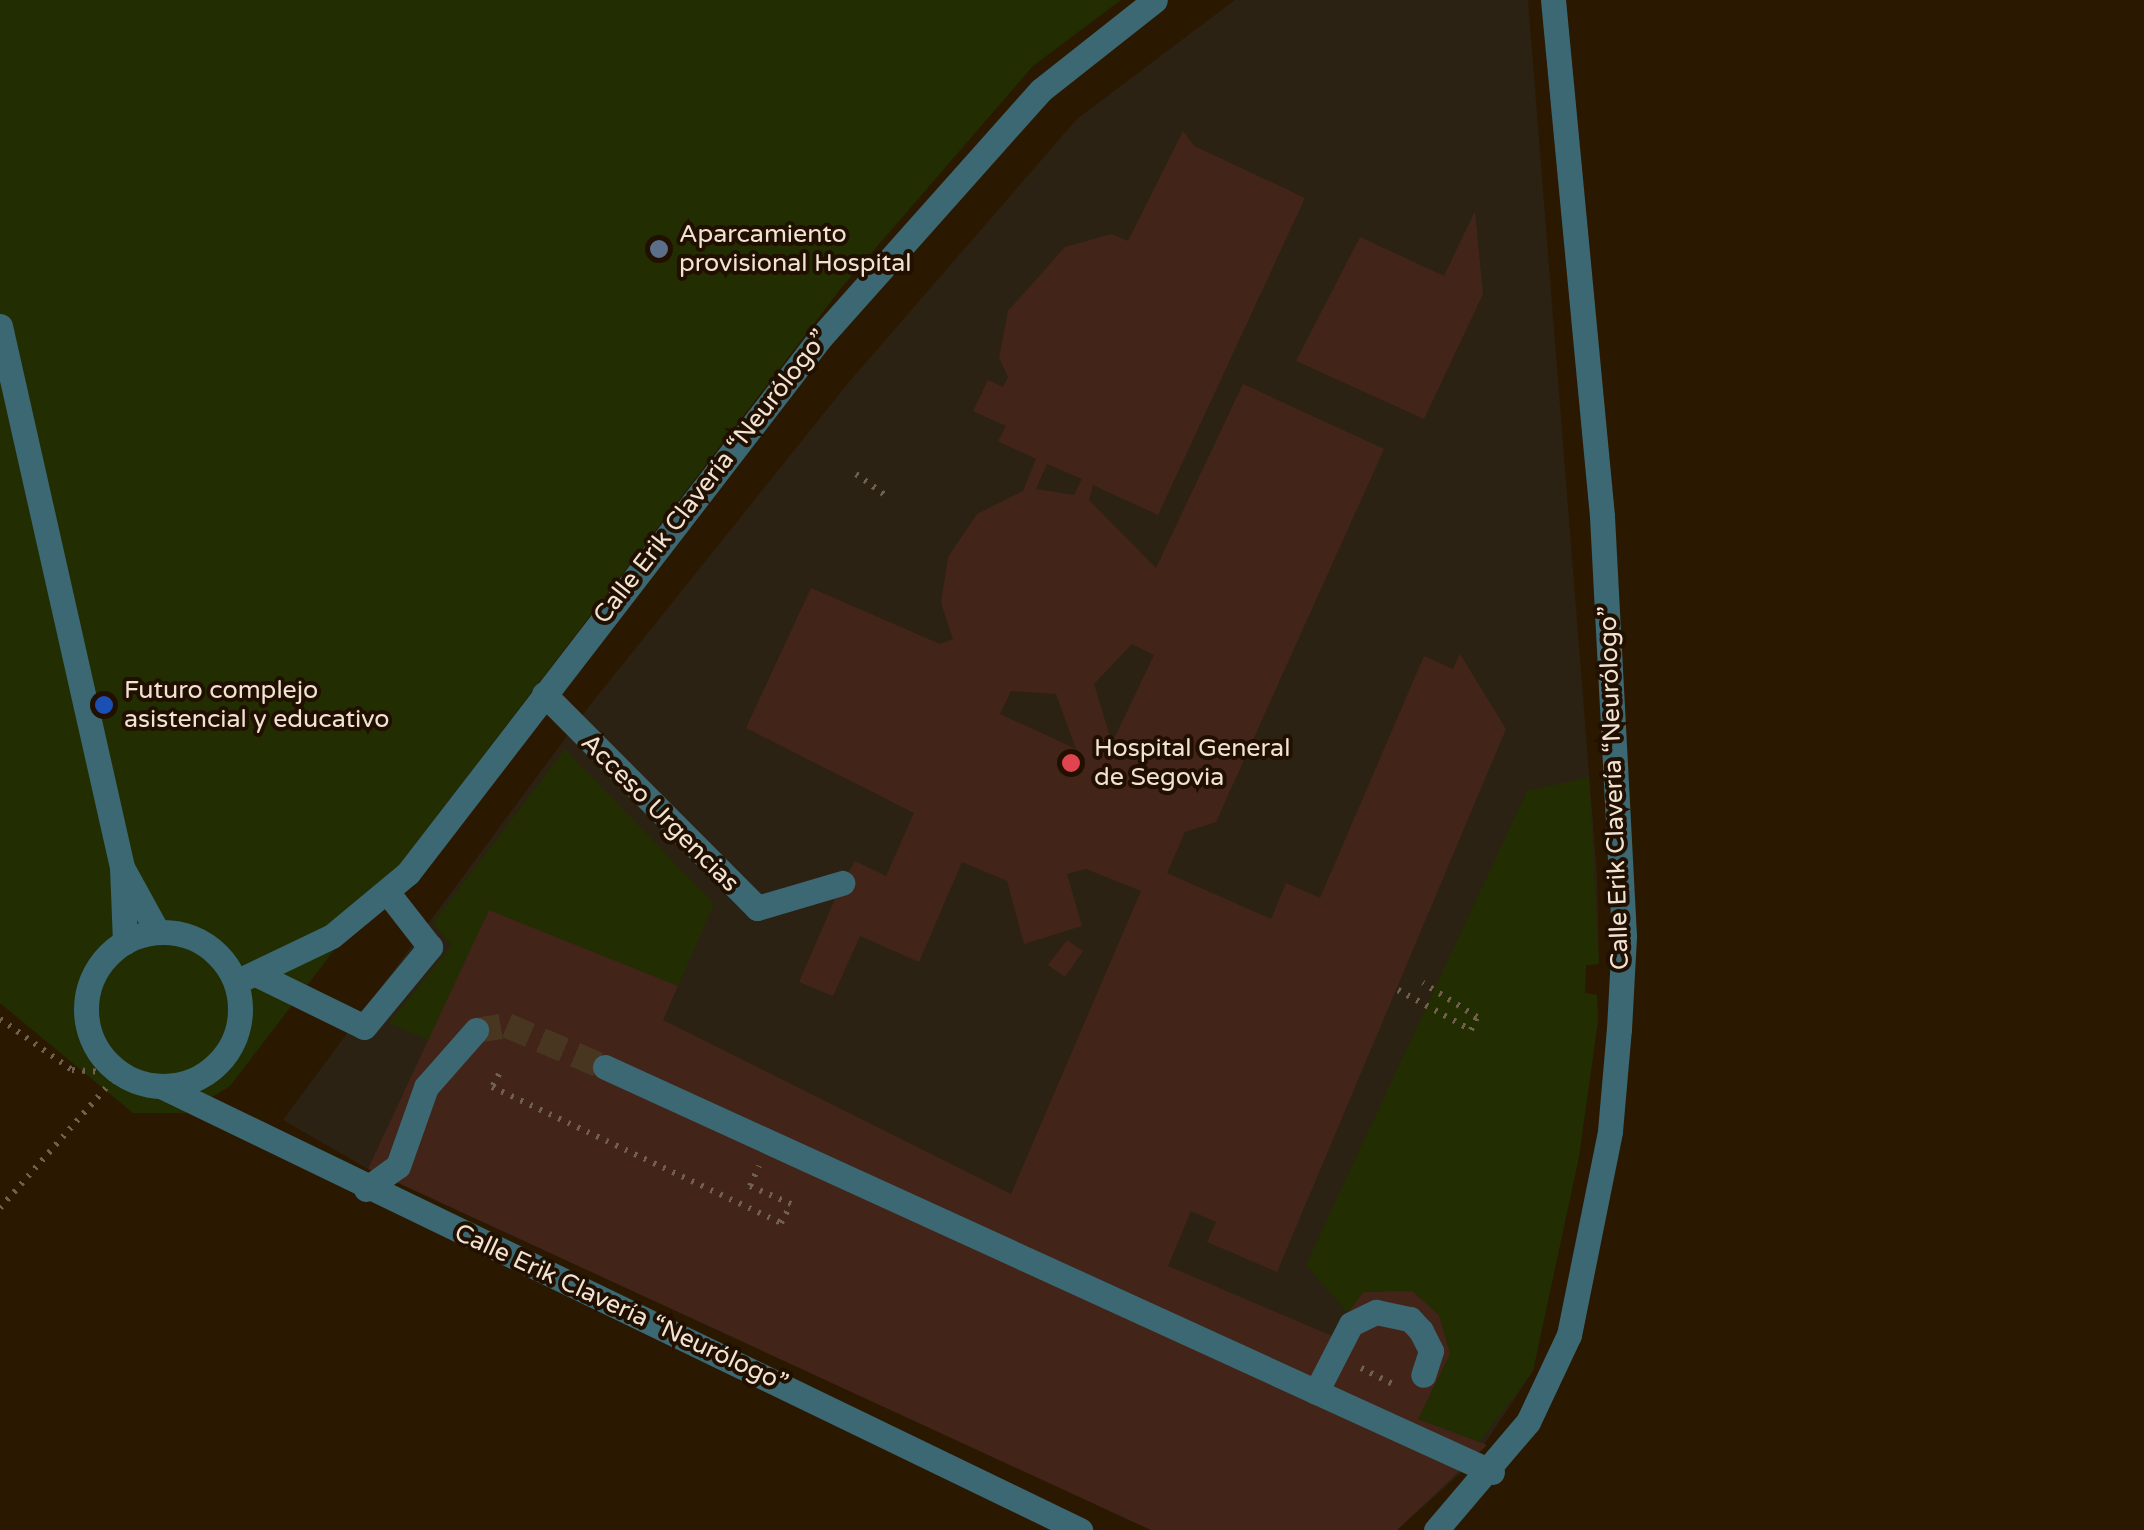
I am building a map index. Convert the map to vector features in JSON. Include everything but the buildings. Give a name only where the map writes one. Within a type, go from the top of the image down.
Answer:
[{"type":"street","name":"Calle Erik Clavería “Neurólogo”","points":[[246,978],[281,963],[388,893],[760,410],[1054,78],[1155,0]]},
{"type":"street","name":"Calle Erik Clavería “Neurólogo”","points":[[1436,1530],[1492,1472],[1553,1377],[1584,1272],[1610,1131],[1624,936],[1602,516],[1553,0]]},
{"type":"street","points":[[0,326],[122,866],[124,942]]},
{"type":"street","name":"Acceso Urgencias","points":[[544,694],[758,908],[842,883]]},
{"type":"street","points":[[122,866],[156,932]]},
{"type":"street","points":[[246,978],[240,1016],[225,1056],[190,1081],[161,1086],[120,1073],[92,1040],[85,1012],[100,964],[124,942],[156,932],[190,936],[246,978],[364,1028],[430,947],[388,893]]},
{"type":"street","points":[[218,954],[281,963]]},
{"type":"street","points":[[366,1189],[398,1166],[422,1117],[434,1114],[438,1083],[476,1030]]},
{"type":"street","points":[[605,1067],[1492,1472]]},
{"type":"street","name":"Calle Erik Clavería “Neurólogo”","points":[[161,1086],[366,1189],[1080,1530]]},
{"type":"street","points":[[1316,1392],[1351,1324],[1376,1312],[1410,1319],[1421,1331],[1432,1351],[1423,1375]]},
{"type":"path","points":[[856,474],[888,498]]},
{"type":"path","points":[[1398,990],[1471,1030],[1477,1017],[1423,983]]},
{"type":"path","points":[[0,1020],[72,1070],[120,1073]]},
{"type":"path","points":[[0,1208],[120,1073]]},
{"type":"path","points":[[499,1074],[492,1087],[781,1223],[791,1204],[750,1186]]},
{"type":"path","points":[[746,1195],[770,1142]]},
{"type":"shaded area","name":"Hospital General de Segovia","points":[[1235,0],[1528,0],[1597,875],[1599,964],[1586,965],[1585,993],[1597,995],[1598,1021],[1533,1371],[1472,1463],[1397,1530],[1151,1530],[368,1169],[283,1120],[587,709],[849,382],[1077,119]]},
{"type":"green space","name":"Futuro complejo asistencial y educativo","points":[[0,0],[1121,0],[1033,66],[842,287],[230,1086],[186,1113],[133,1113],[0,1003]]},
{"type":"green space","points":[[565,749],[714,904],[678,986],[489,910],[429,1040],[389,1023],[452,945],[433,923]]},
{"type":"green space","points":[[1589,777],[1599,964],[1586,965],[1585,993],[1597,995],[1598,1021],[1579,1157],[1533,1371],[1479,1442],[1418,1419],[1450,1354],[1439,1315],[1412,1291],[1363,1292],[1349,1314],[1306,1265],[1527,791]]},
{"type":"tunnel","points":[[476,1030],[507,1025],[605,1067]]},
{"type":"place","name":"Aparcamiento provisional Hospital","points":[[659,249]]},
{"type":"place","name":"Futuro complejo asistencial y educativo","points":[[104,705]]},
{"type":"place","name":"Hospital General de Segovia","points":[[1071,763]]}]
